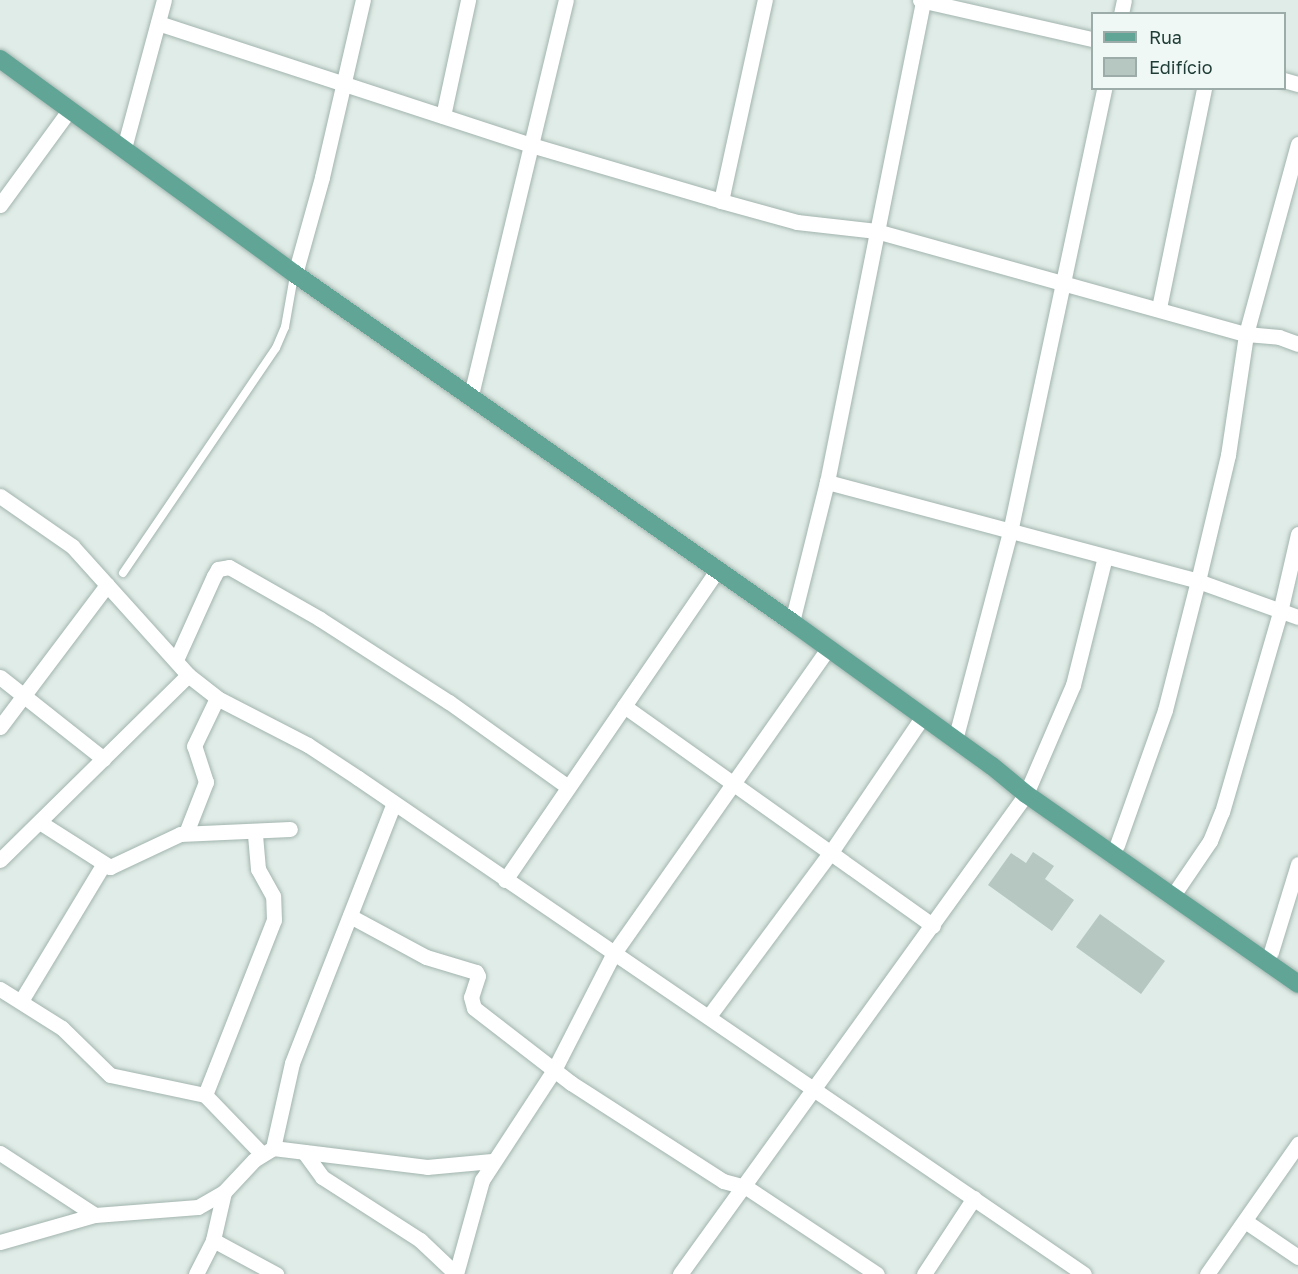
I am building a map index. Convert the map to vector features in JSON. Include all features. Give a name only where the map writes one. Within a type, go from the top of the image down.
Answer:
[{"type":"main road","points":[[0,59],[295,274],[471,395],[955,740],[1117,845],[1298,972]]},
{"type":"main road","points":[[1028,789],[1298,984]]},
{"type":"street","points":[[124,148],[164,0]]},
{"type":"street","points":[[295,274],[344,85],[363,0]]},
{"type":"street","points":[[442,116],[468,0]]},
{"type":"street","points":[[471,395],[566,0]]},
{"type":"street","points":[[721,201],[765,0]]},
{"type":"street","points":[[792,622],[827,482],[922,0],[1091,39]]},
{"type":"street","points":[[158,23],[531,145],[721,201],[797,222],[876,231],[1063,280],[1246,334],[1279,337],[1298,345]]},
{"type":"street","points":[[955,740],[1010,532],[1104,90]]},
{"type":"street","points":[[1160,309],[1204,90]]},
{"type":"street","points":[[0,205],[70,110]]},
{"type":"street","points":[[1117,845],[1165,710],[1228,455],[1246,334],[1298,144]]},
{"type":"street","points":[[827,482],[1198,581],[1280,612],[1298,616]]},
{"type":"street","points":[[0,496],[72,546],[188,675],[217,698],[308,745],[813,1086],[1084,1274]]},
{"type":"street","points":[[1178,888],[1219,820],[1280,612],[1298,534]]},
{"type":"street","points":[[685,1272],[746,1187],[813,1086],[933,926],[1028,789],[1073,685],[1104,556]]},
{"type":"street","points":[[176,660],[214,576],[218,570],[229,567],[320,619],[439,696],[568,787]]},
{"type":"street","points":[[505,880],[717,570]]},
{"type":"street","points":[[0,727],[21,694],[107,585]]},
{"type":"street","points":[[304,1152],[322,1177],[420,1240],[456,1274],[475,1197],[492,1161],[554,1070],[614,952],[828,648]]},
{"type":"street","points":[[0,860],[41,823],[188,675]]},
{"type":"street","points":[[0,676],[104,759]]},
{"type":"street","points":[[186,833],[206,782],[194,746],[217,698]]},
{"type":"street","points":[[624,706],[732,786],[831,852],[933,926]]},
{"type":"street","points":[[709,1016],[831,852],[923,716]]},
{"type":"street","points":[[0,1242],[95,1215],[198,1207],[224,1192],[267,1151],[292,1064],[394,803]]},
{"type":"street","points":[[41,823],[103,865],[121,865],[186,833],[290,829]]},
{"type":"street","points":[[205,1095],[274,920],[273,896],[258,869],[255,831]]},
{"type":"street","points":[[1271,952],[1298,864]]},
{"type":"street","points":[[21,1001],[103,865]]},
{"type":"street","points":[[350,916],[426,957],[476,972],[478,976],[471,997],[474,1008],[554,1070],[723,1181],[746,1187],[877,1274]]},
{"type":"street","points":[[0,989],[62,1028],[110,1075],[205,1095],[267,1151],[304,1152],[427,1167],[492,1161]]},
{"type":"street","points":[[1207,1274],[1298,1144]]},
{"type":"street","points":[[0,1153],[95,1215]]},
{"type":"street","points":[[196,1274],[213,1240],[224,1192]]},
{"type":"street","points":[[924,1274],[974,1198]]},
{"type":"street","points":[[1245,1221],[1298,1257]]},
{"type":"street","points":[[213,1240],[276,1274]]},
{"type":"lane","points":[[123,573],[276,348],[285,327],[295,274]]},
{"type":"building","points":[[1033,852],[1054,866],[1045,879],[1074,900],[1052,931],[988,885],[1011,853],[1026,863]]},
{"type":"building","points":[[1100,914],[1165,961],[1141,994],[1076,947]]}]
